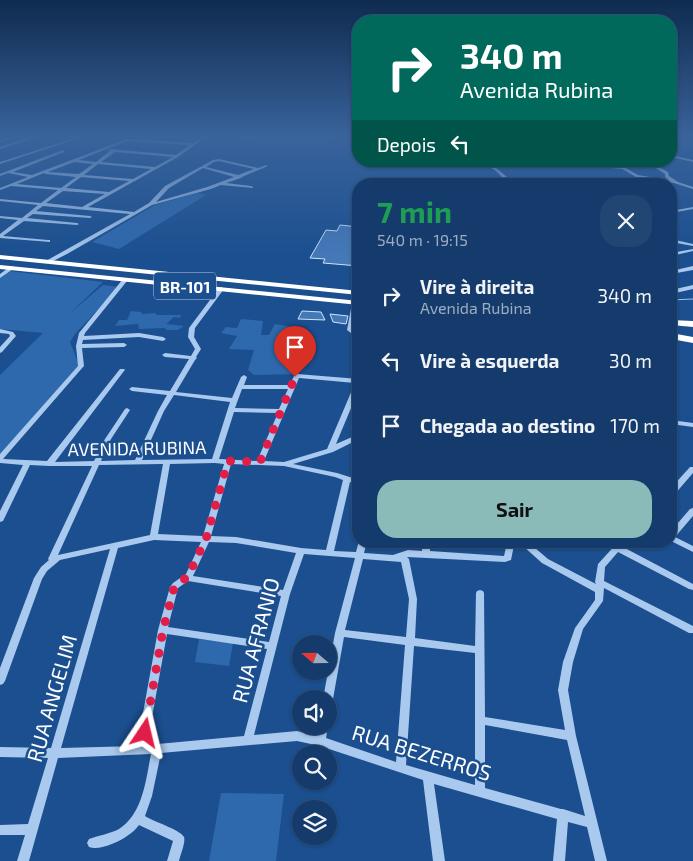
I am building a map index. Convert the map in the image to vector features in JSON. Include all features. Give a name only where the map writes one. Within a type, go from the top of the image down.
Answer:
[{"type":"highway","name":"BR-101","points":[[0,257],[352,291]]},
{"type":"highway","name":"BR-101","points":[[0,267],[352,303]]},
{"type":"highway","points":[[113,279],[110,276],[112,273],[122,269]]},
{"type":"highway","points":[[677,323],[693,324]]},
{"type":"highway","points":[[677,337],[693,339]]},
{"type":"street","points":[[0,189],[29,177]]},
{"type":"street","points":[[0,236],[77,177]]},
{"type":"street","points":[[95,177],[133,180]]},
{"type":"street","points":[[83,208],[138,177]]},
{"type":"street","points":[[47,262],[151,204],[168,187],[185,177]]},
{"type":"street","points":[[151,204],[239,177]]},
{"type":"street","points":[[677,183],[693,188]]},
{"type":"street","points":[[220,184],[252,187]]},
{"type":"street","points":[[10,185],[109,193]]},
{"type":"street","points":[[0,200],[136,213]]},
{"type":"street","points":[[677,207],[681,209]]},
{"type":"street","points":[[677,210],[693,208]]},
{"type":"street","points":[[31,212],[90,217]]},
{"type":"street","points":[[0,217],[77,224]]},
{"type":"street","points":[[0,236],[48,242]]},
{"type":"street","points":[[677,241],[693,245]]},
{"type":"street","points":[[677,254],[693,250]]},
{"type":"street","points":[[0,276],[11,268]]},
{"type":"street","points":[[677,272],[693,268]]},
{"type":"street","points":[[683,270],[693,275]]},
{"type":"street","points":[[0,459],[81,366],[79,346],[84,329],[125,280]]},
{"type":"street","points":[[677,291],[693,287]]},
{"type":"street","points":[[137,462],[171,394],[194,358],[198,347],[191,337],[190,331],[221,290]]},
{"type":"street","points":[[0,331],[13,334],[12,338],[2,348]]},
{"type":"street","points":[[80,338],[139,335],[163,339]]},
{"type":"street","points":[[79,346],[124,345]]},
{"type":"street","points":[[165,355],[194,358]]},
{"type":"street","points":[[49,464],[122,370]]},
{"type":"street","points":[[260,462],[295,377],[300,375],[352,380]]},
{"type":"street","points":[[215,461],[230,410],[244,377]]},
{"type":"street","points":[[240,387],[291,387]]},
{"type":"street","points":[[132,389],[234,400]]},
{"type":"street","points":[[330,450],[352,398]]},
{"type":"street","points":[[0,681],[38,578],[55,558],[96,464],[127,410]]},
{"type":"street","points":[[230,410],[281,411]]},
{"type":"street","points":[[677,423],[693,425]]},
{"type":"street","name":"AVENIDA RUBINA","points":[[0,459],[49,464],[215,461],[284,464],[330,450],[352,439]]},
{"type":"street","points":[[187,578],[206,539],[228,461]]},
{"type":"street","points":[[154,537],[168,462]]},
{"type":"street","points":[[0,519],[27,463]]},
{"type":"street","points":[[284,464],[337,475],[352,481]]},
{"type":"street","points":[[677,487],[693,469]]},
{"type":"street","points":[[330,552],[347,480]]},
{"type":"street","points":[[677,530],[693,511]]},
{"type":"street","points":[[55,558],[154,537],[236,540],[301,550],[394,557],[407,561],[413,599],[401,766]]},
{"type":"street","points":[[677,540],[693,549]]},
{"type":"street","name":"RUA ANGELIM","points":[[24,861],[114,545]]},
{"type":"street","points":[[330,690],[340,633],[362,548]]},
{"type":"street","points":[[426,548],[426,554]]},
{"type":"street","points":[[394,557],[408,553],[505,559],[508,558],[509,548]]},
{"type":"street","points":[[530,548],[545,561],[692,630]]},
{"type":"street","points":[[601,861],[571,736],[563,690],[568,662],[579,628],[599,601],[601,566],[617,548],[692,587]]},
{"type":"street","name":"RUA AFRANIO","points":[[248,739],[271,646],[301,550]]},
{"type":"street","points":[[142,750],[163,630],[174,588],[187,578],[286,594]]},
{"type":"street","points":[[480,593],[480,790]]},
{"type":"street","points":[[163,630],[271,646]]},
{"type":"street","points":[[340,633],[480,650]]},
{"type":"street","points":[[480,720],[571,736]]},
{"type":"street","points":[[320,741],[321,735]]},
{"type":"street","name":"RUA BEZERROS","points":[[0,752],[54,753],[142,750],[297,736],[320,741],[401,766],[428,777],[480,790],[591,823]]},
{"type":"street","points":[[93,843],[112,841],[130,828],[139,818],[144,806],[157,749]]},
{"type":"street","points":[[428,777],[439,861]]},
{"type":"street","points":[[559,861],[562,814]]},
{"type":"street","points":[[139,818],[150,828],[168,830],[179,839],[173,861]]},
{"type":"street","points":[[0,830],[32,829]]},
{"type":"shaded area","points":[[198,193],[206,195],[119,249],[92,242],[155,205]]},
{"type":"shaded area","points":[[9,271],[103,282],[68,315],[103,285],[119,287],[75,334],[70,342],[79,365],[0,455],[0,375],[43,333],[0,329],[0,277]]},
{"type":"shaded area","points":[[131,311],[141,312],[142,314],[181,315],[180,318],[174,317],[166,324],[184,326],[178,330],[167,330],[164,328],[139,329],[138,324],[115,326],[119,320],[127,320]]},
{"type":"shaded area","points":[[241,319],[263,321],[261,335],[269,335],[275,324],[293,327],[288,336],[295,338],[300,357],[296,374],[254,375],[248,370],[254,350],[229,349],[237,336],[221,333],[226,327],[237,328]]},
{"type":"shaded area","points":[[199,639],[233,643],[229,666],[195,662]]},
{"type":"shaded area","points":[[221,793],[284,794],[276,861],[209,861]]},
{"type":"building","points":[[340,225],[352,226],[352,265],[323,263],[325,259],[310,258],[326,230],[337,231]]},
{"type":"building","points":[[302,311],[321,312],[325,320],[298,319]]},
{"type":"building","points":[[330,314],[348,316],[346,324],[333,322]]},
{"type":"waterway","points":[[677,300],[693,299]]},
{"type":"route","points":[[145,733],[163,630],[174,588],[178,583],[187,578],[206,539],[228,461],[260,462],[295,377]]}]
